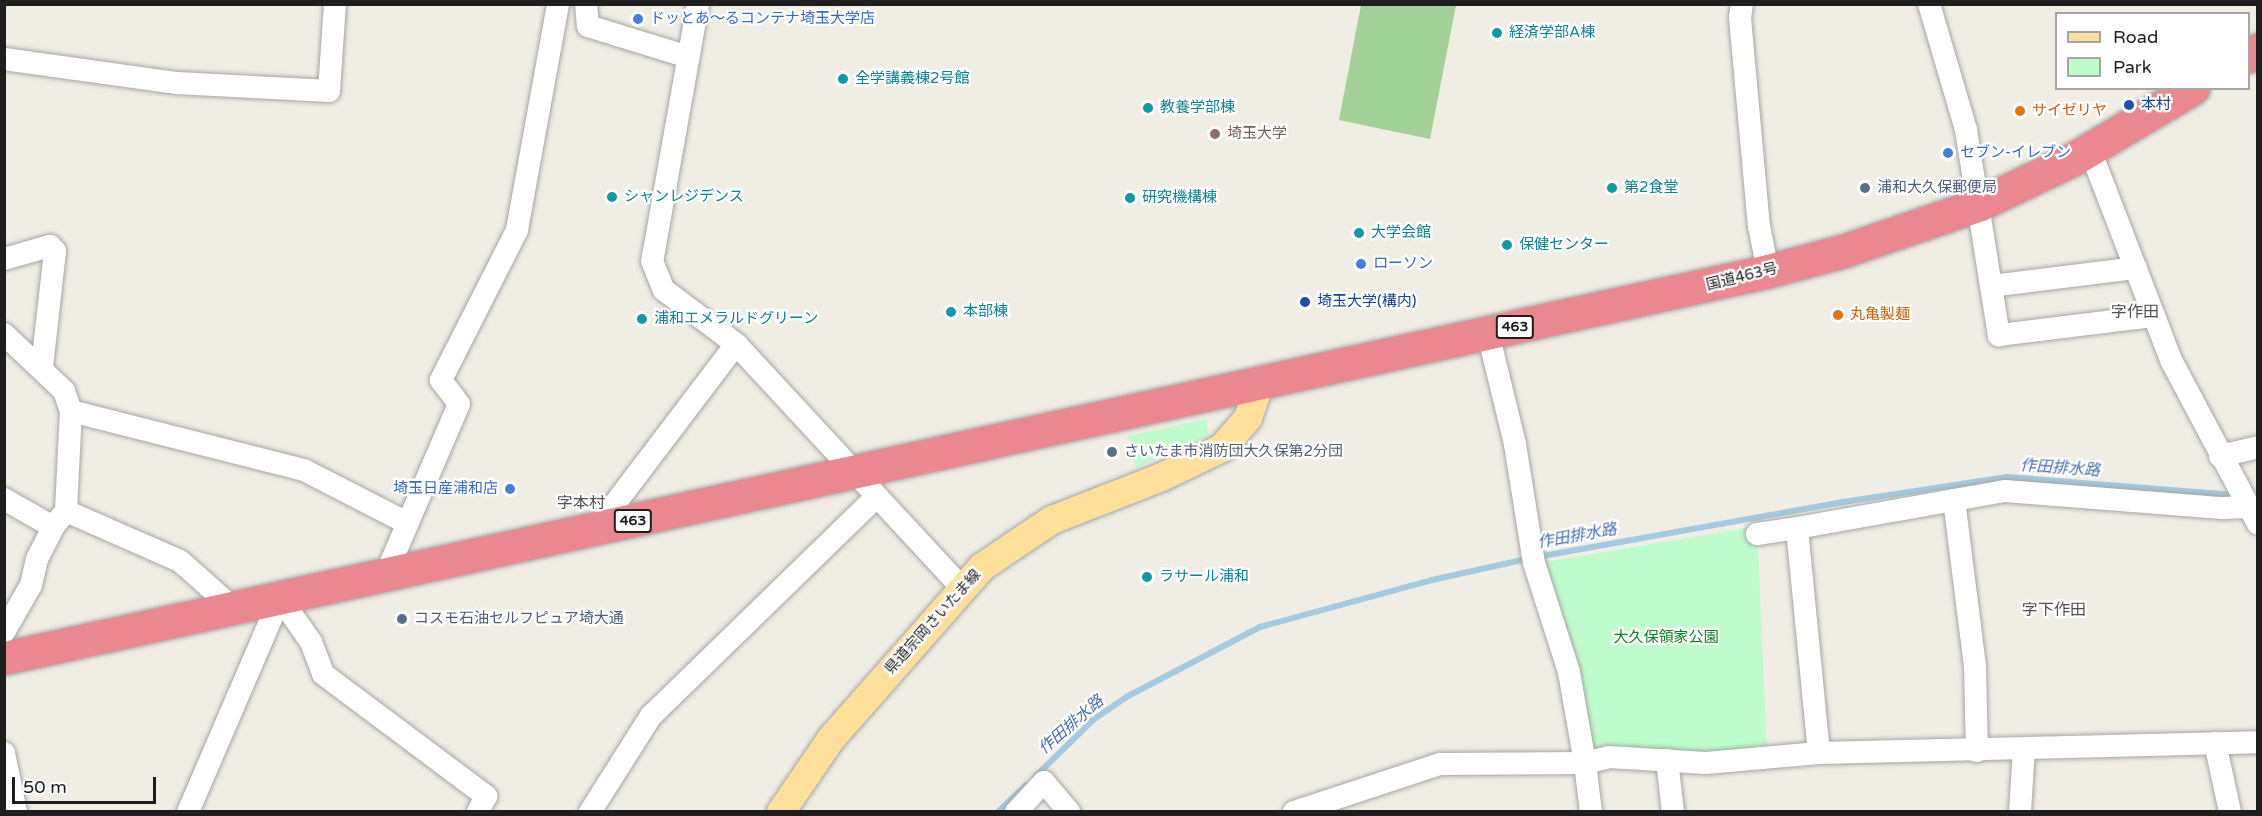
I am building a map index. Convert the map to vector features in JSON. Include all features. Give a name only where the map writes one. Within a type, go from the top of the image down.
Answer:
[{"type":"highway","name":"国道463号","points":[[1261,381],[1768,271],[1843,251],[1980,204],[2090,150],[2190,90]]},
{"type":"highway","name":"463","points":[[4,658],[595,530],[1261,381]]},
{"type":"main road","name":"県道宗岡さいたま線","points":[[781,812],[831,739],[961,587],[1005,549],[1052,520],[1162,477],[1222,448],[1248,418],[1261,381]]},
{"type":"street","points":[[4,59],[177,83],[329,91],[335,4]]},
{"type":"street","points":[[385,576],[405,522],[459,404],[441,380],[517,230],[558,4]]},
{"type":"street","points":[[585,4],[588,26],[688,57]]},
{"type":"street","points":[[698,4],[652,261],[664,290],[736,345],[875,498],[961,587]]},
{"type":"street","points":[[1742,4],[1740,18],[1759,226],[1768,271]]},
{"type":"street","points":[[1929,4],[1966,130],[1980,204],[1999,335],[2154,316]]},
{"type":"street","points":[[2090,150],[2172,362],[2253,515]]},
{"type":"street","points":[[4,260],[50,246],[55,250],[42,367]]},
{"type":"street","points":[[1991,286],[2136,268]]},
{"type":"street","points":[[1488,333],[1515,444],[1533,559],[1569,672],[1591,812]]},
{"type":"street","points":[[4,334],[42,367],[64,391],[71,411],[59,519],[37,559],[31,585],[4,632]]},
{"type":"street","points":[[595,530],[736,345]]},
{"type":"street","points":[[71,411],[304,470],[405,522]]},
{"type":"street","points":[[2220,456],[2258,447]]},
{"type":"street","points":[[1757,534],[2005,491],[2222,508],[2253,515]]},
{"type":"street","points":[[590,812],[651,717],[875,498]]},
{"type":"street","points":[[4,499],[180,561],[233,608]]},
{"type":"street","points":[[1954,500],[1976,666],[1977,751]]},
{"type":"street","points":[[1797,528],[1819,753]]},
{"type":"street","points":[[188,812],[280,598]]},
{"type":"street","points":[[280,598],[311,642],[323,674],[486,796],[478,812]]},
{"type":"street","points":[[1294,812],[1440,764],[1585,763],[1609,757],[1707,763],[1819,753],[1977,751],[2258,742]]},
{"type":"street","points":[[2215,743],[2230,812]]},
{"type":"street","points":[[2020,812],[2024,749]]},
{"type":"street","points":[[4,753],[16,812]]},
{"type":"street","points":[[1667,760],[1673,812]]},
{"type":"street","points":[[1016,812],[1044,782],[1069,812]]},
{"type":"green space","points":[[1361,5],[1456,5],[1430,139],[1339,120]]},
{"type":"green space","points":[[1206,419],[1209,435],[1136,468],[1128,436]]},
{"type":"green space","name":"大久保領家公園","points":[[1757,526],[1767,751],[1705,755],[1590,752],[1577,671],[1546,562]]},
{"type":"waterway","name":"作田排水路","points":[[1537,557],[1843,502],[2007,477],[2225,494]]},
{"type":"waterway","name":"作田排水路","points":[[1036,776],[1093,720],[1128,696],[1260,627],[1432,580],[1527,559]]},
{"type":"waterway","name":"作田排水路","points":[[998,812],[1026,785]]},
{"type":"place","name":"ドッとあ～るコンテナ埼玉大学店","points":[[638,19]]},
{"type":"place","name":"経済学部A棟","points":[[1497,33]]},
{"type":"place","name":"全学講義棟2号館","points":[[843,79]]},
{"type":"place","name":"本村","points":[[2129,105]]},
{"type":"place","name":"教養学部棟","points":[[1148,108]]},
{"type":"place","name":"サイゼリヤ","points":[[2020,111]]},
{"type":"place","name":"埼玉大学","points":[[1215,134]]},
{"type":"place","name":"セブン-イレブン","points":[[1948,153]]},
{"type":"place","name":"第2食堂","points":[[1612,188]]},
{"type":"place","name":"浦和大久保郵便局","points":[[1865,188]]},
{"type":"place","name":"シャンレジデンス","points":[[612,197]]},
{"type":"place","name":"研究機構棟","points":[[1130,198]]},
{"type":"place","name":"大学会館","points":[[1359,233]]},
{"type":"place","name":"保健センター","points":[[1507,245]]},
{"type":"place","name":"ローソン","points":[[1361,264]]},
{"type":"place","name":"埼玉大学(構内)","points":[[1305,302]]},
{"type":"place","name":"本部棟","points":[[951,312]]},
{"type":"place","name":"丸亀製麺","points":[[1838,315]]},
{"type":"place","name":"浦和エメラルドグリーン","points":[[642,319]]},
{"type":"place","name":"さいたま市消防団大久保第2分団","points":[[1112,452]]},
{"type":"place","name":"埼玉日産浦和店","points":[[510,489]]},
{"type":"place","name":"ラサール浦和","points":[[1147,577]]},
{"type":"place","name":"コスモ石油セルフピュア埼大通","points":[[402,619]]},
{"type":"district","name":"字作田","points":[[2135,312]]},
{"type":"district","name":"字本村","points":[[581,503]]},
{"type":"district","name":"字下作田","points":[[2054,610]]}]
